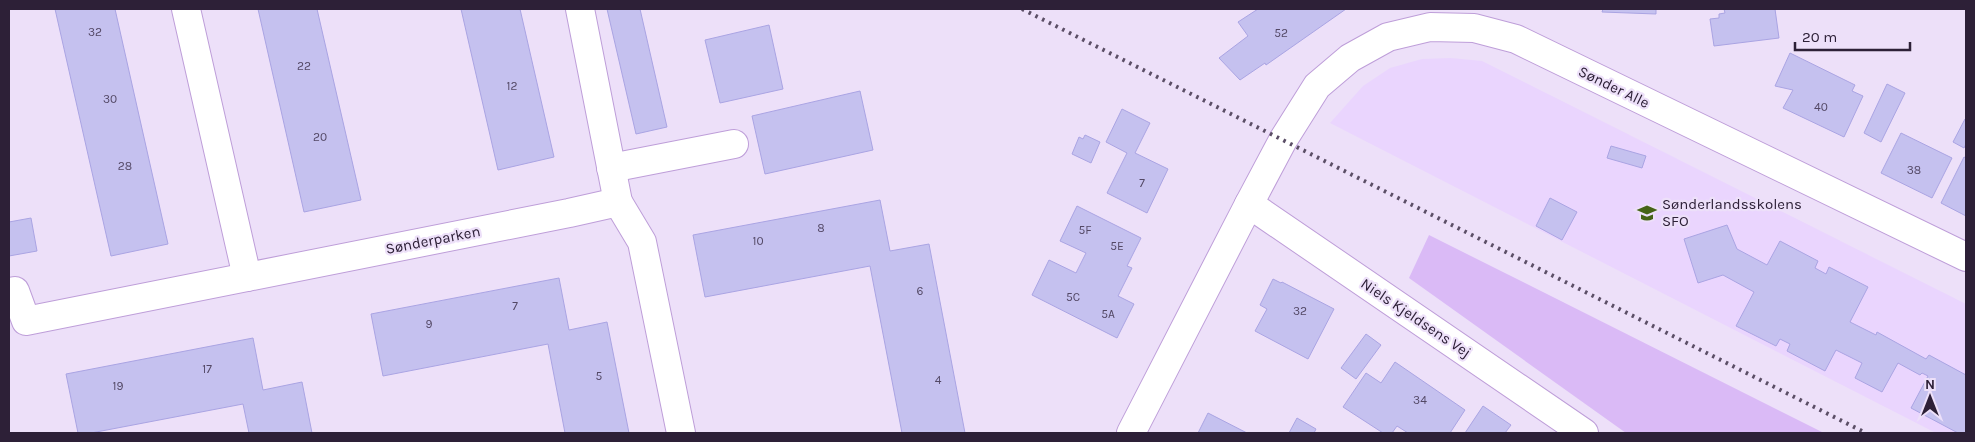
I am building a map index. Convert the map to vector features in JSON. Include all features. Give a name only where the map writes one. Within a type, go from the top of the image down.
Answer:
[{"type":"street","points":[[186,9],[247,277]]},
{"type":"street","points":[[580,9],[618,202],[642,242],[681,433]]},
{"type":"street","name":"Sønder Alle","points":[[1249,204],[1283,140],[1317,86],[1350,58],[1388,37],[1396,35],[1430,27],[1474,28],[1516,39],[1966,257]]},
{"type":"street","points":[[611,168],[734,144]]},
{"type":"street","name":"Sønderparken","points":[[9,292],[15,291],[26,321],[618,202]]},
{"type":"street","points":[[1131,433],[1249,204]]},
{"type":"street","name":"Niels Kjeldsens Vej","points":[[1249,204],[1584,433]]},
{"type":"shaded area","name":"Sønderlandsskolens SFO","points":[[1451,58],[1482,61],[1966,304],[1966,433],[1936,433],[1330,123],[1363,86],[1390,68],[1422,59]]},
{"type":"shaded area","points":[[1429,235],[1824,433],[1626,433],[1409,278]]},
{"type":"building","points":[[55,9],[115,9],[168,244],[111,256]]},
{"type":"building","points":[[258,9],[317,9],[361,200],[304,212]]},
{"type":"building","points":[[461,9],[520,9],[554,157],[498,170]]},
{"type":"building","points":[[607,9],[640,9],[667,127],[636,134]]},
{"type":"building","points":[[1258,9],[1346,9],[1266,65],[1265,63],[1240,80],[1219,58],[1248,36],[1238,22]]},
{"type":"building","points":[[1603,9],[1656,9],[1656,14],[1602,12]]},
{"type":"building","points":[[1724,9],[1775,9],[1779,38],[1714,46],[1710,19],[1719,18],[1719,14],[1725,13]]},
{"type":"building","points":[[769,25],[783,89],[720,103],[705,40]]},
{"type":"building","points":[[1790,53],[1855,85],[1852,91],[1863,96],[1844,137],[1783,108],[1793,90],[1775,86]]},
{"type":"building","points":[[1887,84],[1905,93],[1881,142],[1864,133]]},
{"type":"building","points":[[860,91],[873,150],[765,174],[752,116]]},
{"type":"building","points":[[1122,109],[1150,123],[1135,153],[1168,169],[1147,213],[1107,193],[1127,153],[1106,142]]},
{"type":"building","points":[[1965,119],[1966,144],[1964,148],[1953,142]]},
{"type":"building","points":[[1901,133],[1952,158],[1932,198],[1881,173]]},
{"type":"building","points":[[1085,135],[1100,142],[1091,163],[1072,154],[1079,137],[1083,139]]},
{"type":"building","points":[[1611,146],[1646,156],[1642,168],[1607,158]]},
{"type":"building","points":[[1964,157],[1966,158],[1966,216],[1941,203]]},
{"type":"building","points":[[1550,198],[1577,212],[1562,240],[1536,226]]},
{"type":"building","points":[[880,200],[890,251],[929,244],[965,433],[902,433],[870,266],[705,297],[693,235]]},
{"type":"building","points":[[1077,206],[1141,238],[1127,266],[1132,268],[1118,296],[1134,304],[1117,338],[1032,295],[1049,260],[1076,273],[1086,253],[1060,241]]},
{"type":"building","points":[[31,218],[37,251],[9,256],[9,222]]},
{"type":"building","points":[[1727,225],[1737,249],[1767,265],[1780,241],[1818,261],[1815,268],[1826,274],[1829,267],[1868,287],[1850,322],[1876,335],[1877,332],[1926,359],[1929,355],[1966,375],[1966,433],[1958,433],[1911,408],[1928,376],[1922,373],[1920,375],[1898,363],[1882,392],[1855,378],[1862,363],[1836,350],[1825,371],[1787,351],[1790,344],[1780,339],[1776,346],[1736,326],[1754,292],[1723,275],[1698,283],[1684,239]]},
{"type":"building","points":[[559,278],[569,330],[607,322],[629,433],[565,433],[548,344],[383,376],[371,314]]},
{"type":"building","points":[[1273,279],[1334,309],[1308,359],[1255,331],[1267,309],[1260,305]]},
{"type":"building","points":[[1366,334],[1381,345],[1356,379],[1341,368]]},
{"type":"building","points":[[253,338],[263,390],[302,382],[312,433],[249,433],[243,404],[91,433],[78,433],[66,374]]},
{"type":"building","points":[[1395,362],[1465,410],[1450,433],[1408,433],[1397,426],[1392,433],[1383,433],[1343,407],[1366,373],[1381,383]]},
{"type":"building","points":[[1483,406],[1511,425],[1505,433],[1465,433]]},
{"type":"building","points":[[1208,413],[1247,433],[1198,433]]},
{"type":"building","points":[[1297,418],[1316,429],[1314,433],[1289,433]]},
{"type":"railway","points":[[1022,9],[1866,433]]},
{"type":"place","name":"Sønderlandsskolens SFO","points":[[1647,213]]}]
